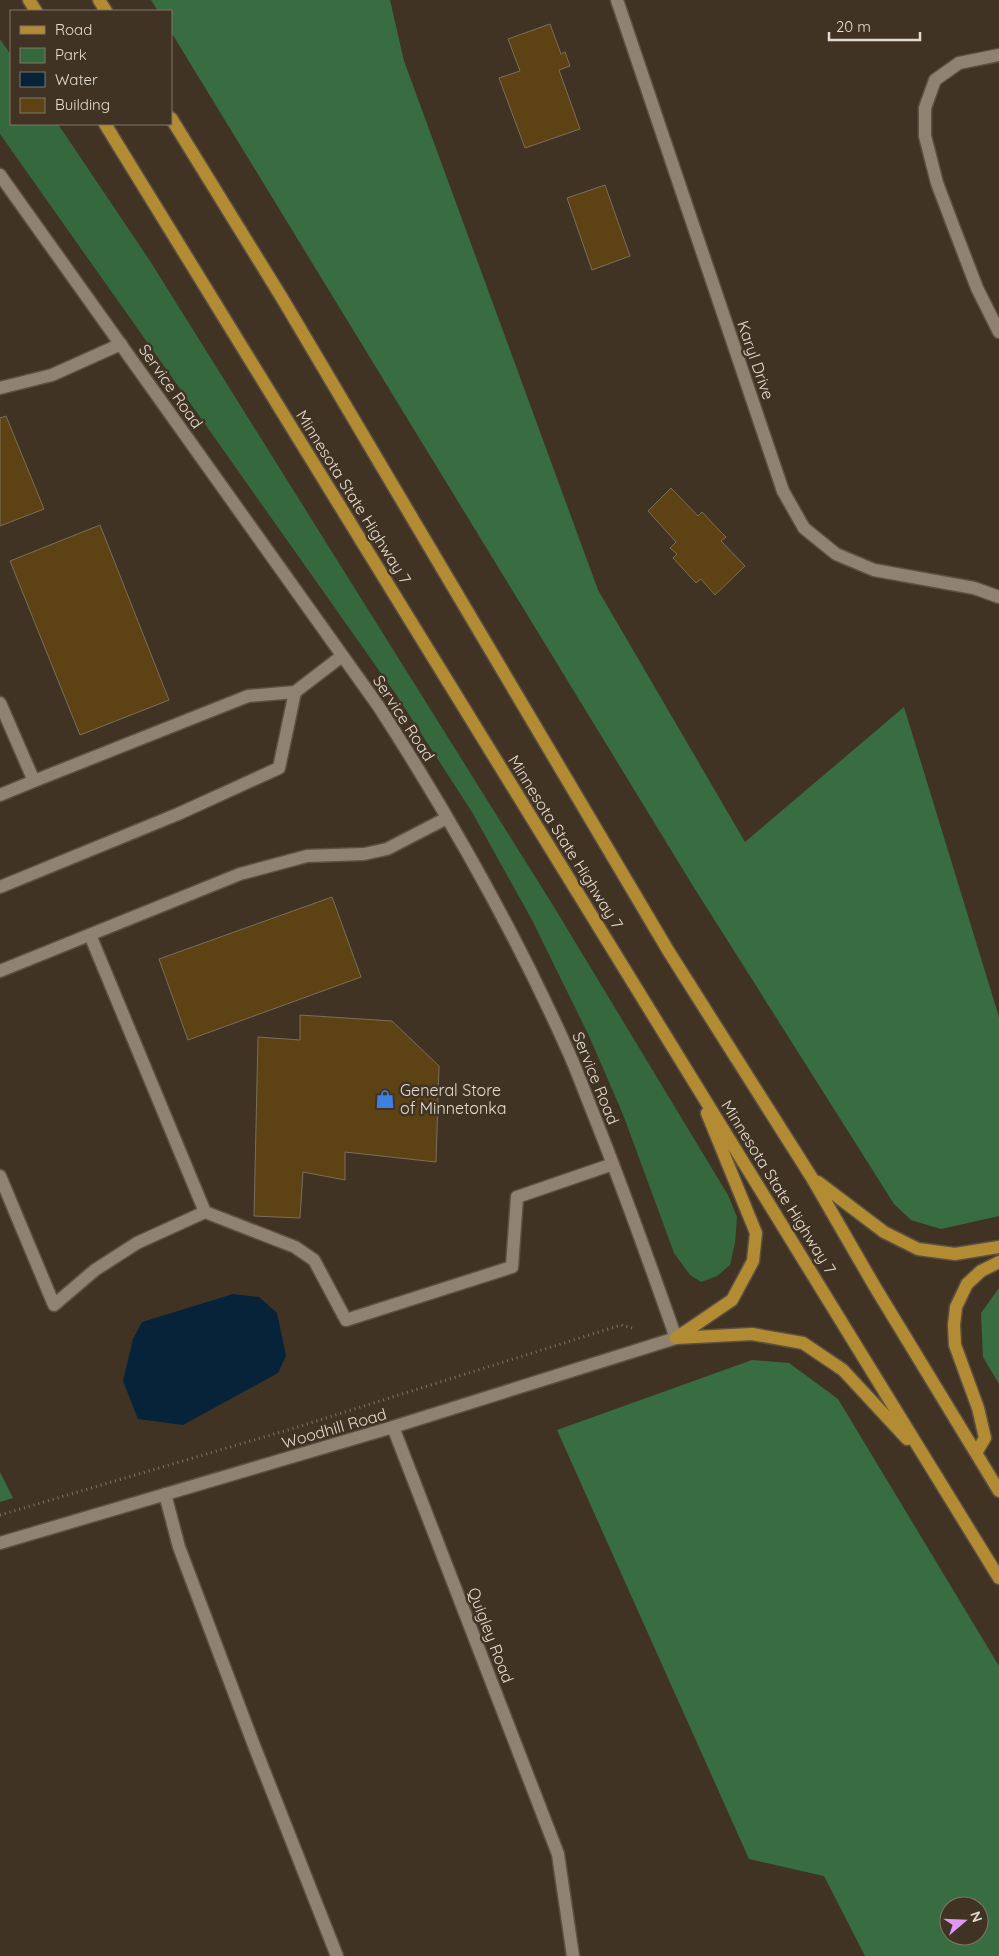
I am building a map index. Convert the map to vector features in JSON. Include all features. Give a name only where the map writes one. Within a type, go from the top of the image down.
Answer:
[{"type":"main road","name":"Minnesota State Highway 7","points":[[172,120],[287,306],[669,952],[812,1178],[875,1287],[999,1491]]},
{"type":"main road","name":"Minnesota State Highway 7","points":[[106,125],[999,1578]]},
{"type":"main road","points":[[676,1338],[732,1300],[753,1261],[756,1233],[691,1076]]},
{"type":"main road","points":[[812,1178],[884,1232],[918,1249],[955,1254],[999,1247]]},
{"type":"main road","points":[[976,1453],[985,1438],[978,1408],[955,1344],[954,1325],[956,1307],[967,1284],[981,1272],[999,1262]]},
{"type":"main road","points":[[676,1338],[752,1334],[803,1343],[843,1370],[926,1459]]},
{"type":"street","name":"Karyl Drive","points":[[617,0],[784,491],[804,528],[836,554],[874,570],[974,588],[999,597]]},
{"type":"street","points":[[999,55],[959,63],[934,80],[925,108],[924,136],[937,183],[954,228],[977,288],[999,332]]},
{"type":"street","name":"Service Road","points":[[0,175],[394,730],[446,818],[490,894],[528,967],[569,1053],[613,1164],[676,1338]]},
{"type":"street","points":[[0,388],[52,375],[120,344]]},
{"type":"street","points":[[0,795],[248,696],[295,692],[342,656]]},
{"type":"street","points":[[0,887],[178,814],[279,768],[295,692]]},
{"type":"street","points":[[0,703],[34,781]]},
{"type":"street","points":[[0,971],[240,874],[307,856],[364,854],[387,849],[446,818]]},
{"type":"street","points":[[90,935],[205,1212]]},
{"type":"street","points":[[0,1176],[54,1305],[96,1270],[137,1243],[205,1212],[295,1247],[314,1260],[346,1320],[512,1266],[517,1197],[613,1164]]},
{"type":"street","name":"Woodhill Road","points":[[0,1543],[393,1427],[676,1338]]},
{"type":"street","name":"Quigley Road","points":[[393,1427],[558,1854],[573,1956]]},
{"type":"street","points":[[165,1494],[179,1546],[255,1748],[337,1956]]},
{"type":"path","points":[[0,1515],[291,1429],[621,1325],[639,1329]]},
{"type":"green space","points":[[151,0],[390,0],[404,61],[598,590],[745,842],[904,707],[999,1017],[999,1216],[941,1229],[911,1220],[894,1204],[693,886],[172,34],[172,10],[157,10]]},
{"type":"green space","points":[[0,39],[10,54],[10,125],[59,125],[150,261],[554,907],[728,1195],[737,1217],[735,1243],[730,1265],[717,1276],[701,1282],[690,1275],[674,1253],[624,1117],[590,1038],[532,920],[472,812],[395,693],[0,134]]},
{"type":"green space","points":[[999,1288],[999,1384],[983,1357],[981,1313]]},
{"type":"green space","points":[[752,1360],[789,1363],[838,1399],[999,1666],[999,1956],[865,1956],[824,1876],[749,1859],[557,1430]]},
{"type":"green space","points":[[0,1472],[13,1498],[0,1502]]},
{"type":"water","points":[[233,1294],[259,1297],[277,1313],[286,1356],[278,1373],[183,1425],[138,1419],[123,1381],[133,1339],[142,1322]]},
{"type":"building","points":[[550,24],[561,54],[565,52],[570,66],[559,70],[580,129],[525,148],[499,78],[520,71],[508,39]]},
{"type":"building","points":[[605,185],[630,256],[592,270],[567,198]]},
{"type":"building","points":[[6,416],[44,509],[0,526],[0,418]]},
{"type":"building","points":[[671,488],[698,516],[702,512],[726,537],[721,541],[745,566],[715,595],[701,579],[696,583],[673,558],[677,554],[670,548],[676,542],[648,511]]},
{"type":"building","points":[[100,525],[169,700],[80,735],[10,561]]},
{"type":"building","points":[[332,897],[361,977],[188,1040],[159,959]]},
{"type":"building","points":[[300,1015],[392,1021],[439,1066],[436,1162],[345,1152],[345,1180],[303,1172],[300,1218],[254,1216],[258,1037],[300,1040]]},
{"type":"place","name":"General Store of Minnetonka","points":[[385,1099]]}]
